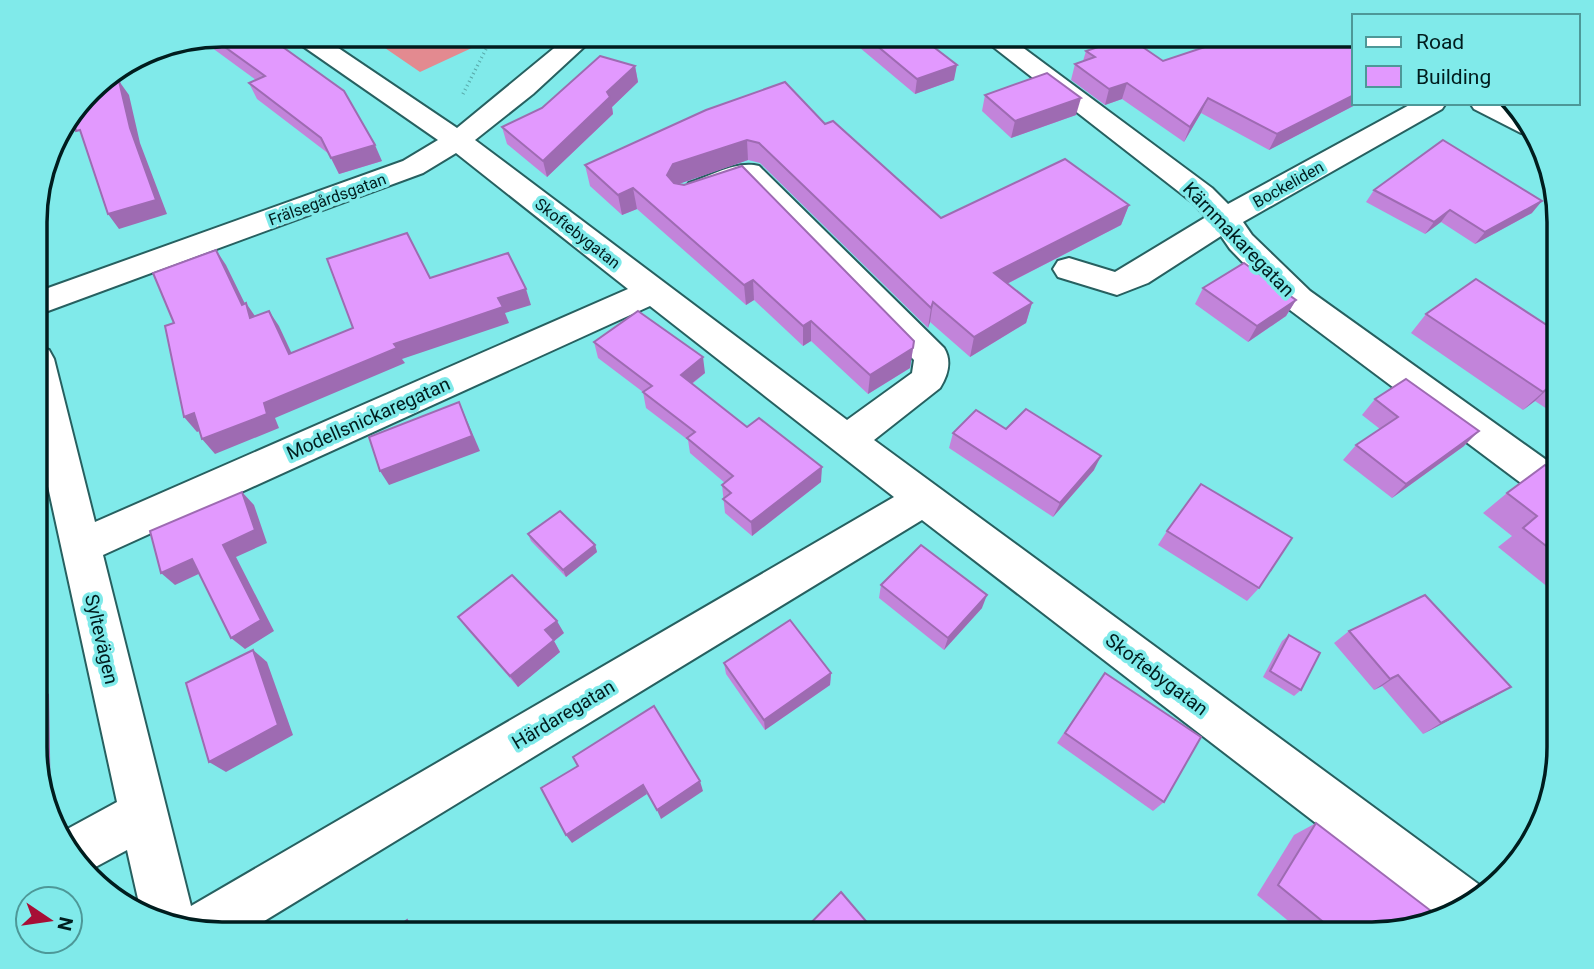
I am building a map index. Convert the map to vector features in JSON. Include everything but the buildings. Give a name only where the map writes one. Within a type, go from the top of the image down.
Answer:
[{"type":"street","name":"Kärnmakaregatan","points":[[1006,47],[1202,195],[1225,219],[1241,242],[1298,299],[1546,480]]},
{"type":"street","name":"Skoftebygatan","points":[[322,48],[458,141],[924,499],[1457,899]]},
{"type":"street","name":"Frälsegårdsgatan","points":[[47,300],[376,183],[413,167],[458,141],[570,48]]},
{"type":"street","name":"Bockeliden","points":[[1069,269],[1117,284],[1137,275],[1225,219],[1429,105]]},
{"type":"street","points":[[1487,105],[1512,118]]},
{"type":"street","points":[[687,194],[748,172],[932,357],[928,379],[847,440]]},
{"type":"street","name":"Modellsnickaregatan","points":[[82,546],[653,291]]},
{"type":"street","name":"Syltevägen","points":[[47,401],[166,912]]},
{"type":"street","name":"Härdaregatan","points":[[215,921],[924,499]]},
{"type":"street","points":[[80,848],[142,815]]},
{"type":"shaded area","points":[[385,48],[472,48],[420,72]]}]
